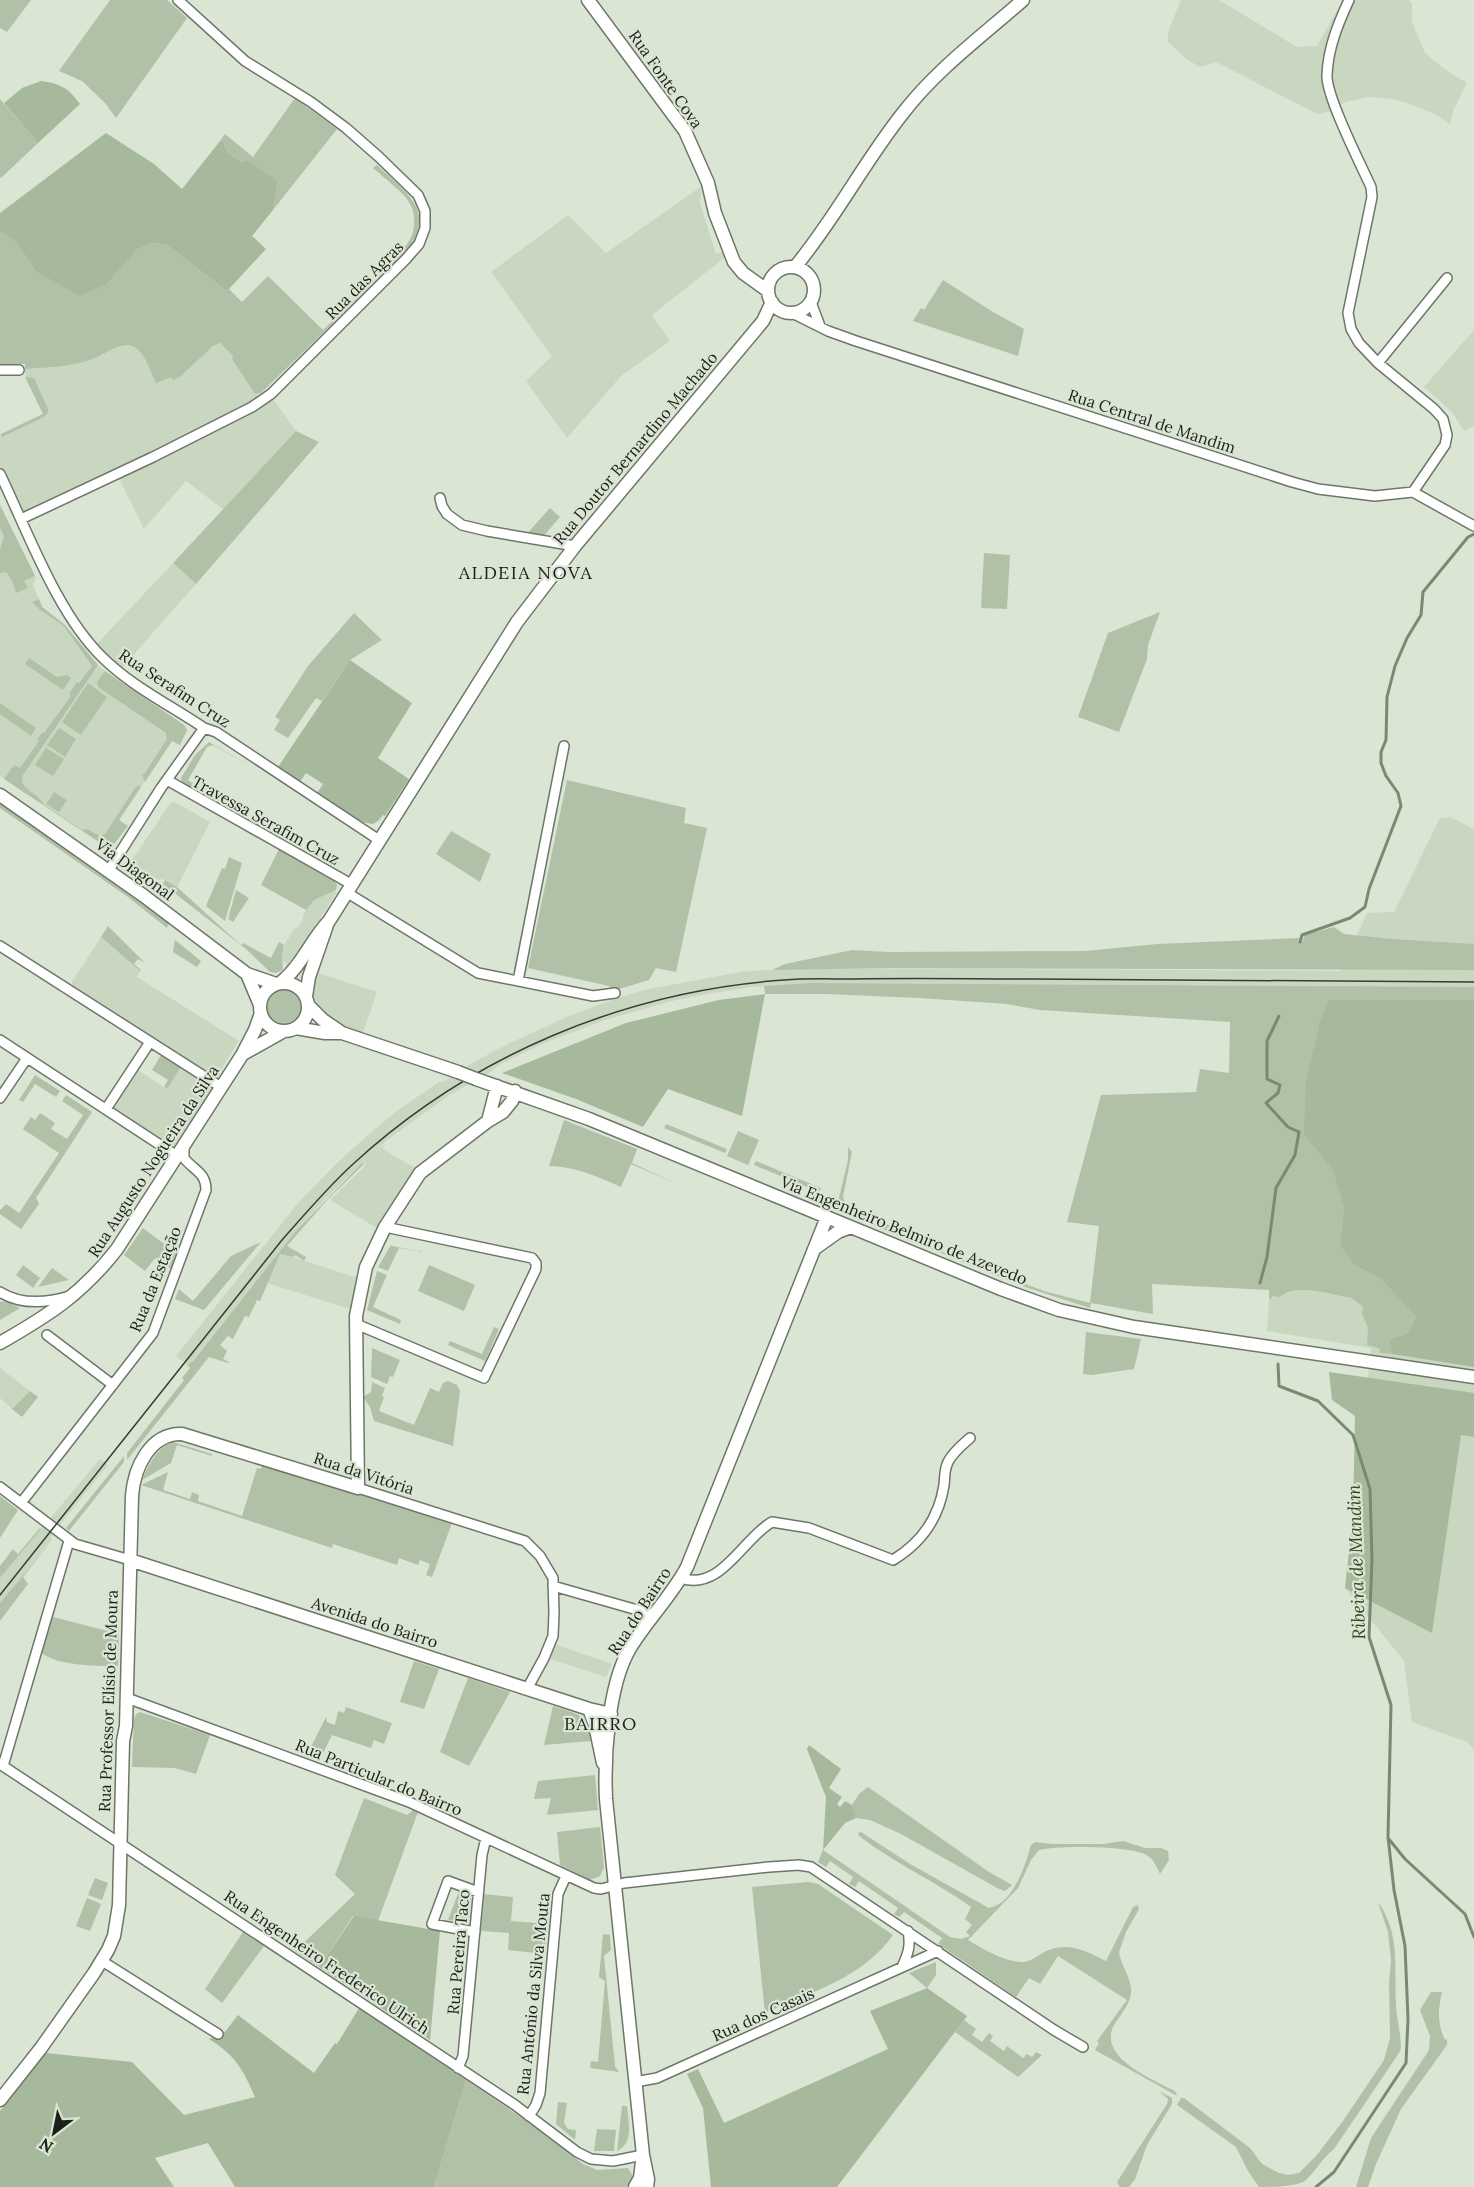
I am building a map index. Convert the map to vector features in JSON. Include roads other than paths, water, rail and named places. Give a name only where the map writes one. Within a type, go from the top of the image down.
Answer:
[{"type":"main road","name":"Rua Fonte Cova","points":[[588,0],[685,131],[708,183],[734,262],[743,273],[751,277],[770,296]]},
{"type":"main road","points":[[795,267],[810,249],[865,165],[904,111],[931,81],[1023,0]]},
{"type":"main road","points":[[773,276],[770,296],[788,312],[799,311],[811,302],[814,288],[809,274],[810,249]]},
{"type":"main road","points":[[751,277],[773,276],[783,268],[795,267],[809,274]]},
{"type":"main road","name":"Rua Doutor Bernardino Machado","points":[[379,840],[517,622],[575,546],[763,321],[770,296]]},
{"type":"main road","name":"Rua Doutor Bernardino Machado","points":[[763,321],[788,312]]},
{"type":"main road","name":"Via Diagonal","points":[[0,795],[109,870],[247,974],[278,984]]},
{"type":"main road","points":[[247,974],[268,1025],[284,1031],[296,1028],[306,1019],[309,977],[329,921],[379,840]]},
{"type":"main road","points":[[261,1009],[265,992],[291,974],[318,932],[329,921]]},
{"type":"main road","points":[[278,984],[295,985],[307,1001]]},
{"type":"main road","name":"Via Engenheiro Belmiro de Azevedo","points":[[307,1001],[323,1020],[342,1033],[589,1119],[1030,1300],[1089,1318],[1181,1334],[1474,1377]]},
{"type":"main road","name":"Rua Augusto Nogueira da Silva","points":[[0,1343],[45,1317],[100,1271],[117,1249],[242,1055],[255,1030],[261,1009]]},
{"type":"main road","name":"Via Engenheiro Belmiro de Azevedo","points":[[296,1028],[325,1033],[342,1033]]},
{"type":"main road","name":"Rua Augusto Nogueira da Silva","points":[[242,1055],[284,1031]]},
{"type":"main road","points":[[488,1121],[497,1086]]},
{"type":"main road","points":[[357,1488],[356,1324],[366,1267],[385,1227],[420,1173],[488,1121],[498,1117],[508,1107],[515,1092]]},
{"type":"main road","name":"Rua do Bairro","points":[[647,2187],[648,2179],[643,2155],[606,1799],[606,1773],[615,1685],[634,1643],[681,1578],[827,1217]]},
{"type":"main road","points":[[813,1250],[838,1232],[851,1227]]},
{"type":"main road","name":"Rua da Vitória","points":[[130,1560],[135,1473],[149,1449],[160,1439],[170,1435],[192,1436],[357,1488]]},
{"type":"main road","name":"Avenida do Bairro","points":[[130,1560],[589,1709],[611,1714]]},
{"type":"main road","name":"Rua Professor Elísio de Moura","points":[[0,2100],[41,2048],[102,1961],[112,1943],[118,1920],[130,1560]]},
{"type":"main road","points":[[589,1709],[606,1773]]},
{"type":"main road","name":"Rua do Bairro","points":[[635,2187],[640,2178],[643,2155]]},
{"type":"street","name":"Rua das Agras","points":[[21,519],[153,457],[252,407],[271,394],[406,259],[419,244],[425,228],[425,211],[418,195],[379,157],[311,102],[245,61],[178,0]]},
{"type":"street","points":[[1349,0],[1333,34],[1326,77],[1331,95],[1371,187],[1371,206],[1348,313],[1351,329],[1359,343],[1378,363],[1443,419],[1447,435],[1445,445],[1413,492],[1474,526]]},
{"type":"street","points":[[1378,363],[1447,278]]},
{"type":"street","points":[[811,302],[820,326]]},
{"type":"street","name":"Rua Central de Mandim","points":[[788,312],[856,341],[1292,483],[1318,489],[1375,496],[1413,492]]},
{"type":"street","points":[[0,370],[19,370]]},
{"type":"street","name":"Rua Serafim Cruz","points":[[0,474],[68,613],[87,641],[118,671],[204,728],[216,732],[379,840]]},
{"type":"street","points":[[440,498],[447,514],[462,525],[575,546]]},
{"type":"street","points":[[109,870],[176,765],[183,759],[204,728]]},
{"type":"street","points":[[518,981],[564,746]]},
{"type":"street","name":"Travessa Serafim Cruz","points":[[167,780],[349,888],[478,973],[593,996],[615,993]]},
{"type":"street","points":[[0,946],[221,1087]]},
{"type":"street","points":[[0,1040],[177,1156]]},
{"type":"street","points":[[106,1109],[150,1042]]},
{"type":"street","points":[[0,1098],[27,1058]]},
{"type":"street","name":"Rua da Estação","points":[[21,1503],[153,1333],[206,1190],[206,1181],[184,1158],[185,1144]]},
{"type":"street","points":[[356,1324],[484,1378],[536,1271],[537,1266],[532,1257],[385,1227]]},
{"type":"street","points":[[0,1292],[22,1300],[37,1302],[75,1294]]},
{"type":"street","points":[[47,1335],[113,1385]]},
{"type":"street","points":[[681,1578],[688,1580],[708,1577],[722,1570],[754,1535],[772,1522],[809,1528],[893,1560],[907,1552],[931,1525],[944,1486],[944,1472],[947,1463],[970,1438]]},
{"type":"street","points":[[0,1487],[69,1541],[81,1547],[130,1560]]},
{"type":"street","name":"Rua da Vitória","points":[[357,1488],[525,1541],[540,1556],[553,1578],[553,1636],[527,1689]]},
{"type":"street","points":[[1,1765],[69,1541]]},
{"type":"street","points":[[553,1586],[655,1615]]},
{"type":"street","name":"Rua Particular do Bairro","points":[[127,1698],[369,1786],[427,1810],[597,1889],[769,1867],[806,1865],[819,1870],[938,1951]]},
{"type":"street","name":"Rua Engenheiro Frederico Ulrich","points":[[1,1765],[458,2068],[577,2152],[591,2160],[613,2161],[643,2155]]},
{"type":"street","name":"Rua Pereira Taco","points":[[458,2068],[463,2056],[478,1892],[486,1838]]},
{"type":"street","name":"Rua António da Silva Mouta","points":[[529,2116],[539,2097],[558,1894],[566,1876]]},
{"type":"street","points":[[475,1932],[432,1924],[448,1881],[478,1892]]},
{"type":"street","points":[[902,1967],[909,1954],[908,1931]]},
{"type":"street","points":[[938,1951],[1054,2030],[1083,2046]]},
{"type":"street","name":"Rua dos Casais","points":[[635,2082],[657,2078],[938,1951]]},
{"type":"street","points":[[102,1961],[218,2034]]},
{"type":"waterway","name":"Ribeira de Mandim","points":[[1300,942],[1302,935],[1350,918],[1365,907],[1369,889],[1401,806],[1398,793],[1386,776],[1381,763],[1381,752],[1386,740],[1387,697],[1395,666],[1407,638],[1421,615],[1423,592],[1468,537],[1474,534]]},
{"type":"waterway","name":"Ribeira de Mandim","points":[[1260,1283],[1267,1257],[1276,1188],[1295,1155],[1299,1132],[1288,1127],[1266,1103],[1278,1093],[1280,1085],[1267,1079],[1267,1041],[1279,1016]]},
{"type":"waterway","name":"Ribeira de Mandim","points":[[1278,1364],[1279,1386],[1318,1401],[1353,1435],[1370,1489],[1372,1559],[1369,1637],[1391,1705],[1388,1837],[1394,1890],[1405,1946],[1408,2019],[1406,2063],[1334,2172],[1316,2187]]},
{"type":"waterway","name":"Ribeira de Mandim","points":[[1388,1838],[1405,1859],[1465,1914],[1474,1937]]},
{"type":"tram line","points":[[0,1595],[282,1240],[316,1201],[352,1165],[398,1126],[447,1092],[498,1061],[552,1036],[608,1015],[666,998],[724,987],[793,979],[1474,982]]},
{"type":"district","name":"ALDEIA NOVA","points":[[526,572]]},
{"type":"district","name":"BAIRRO","points":[[601,1723]]}]
